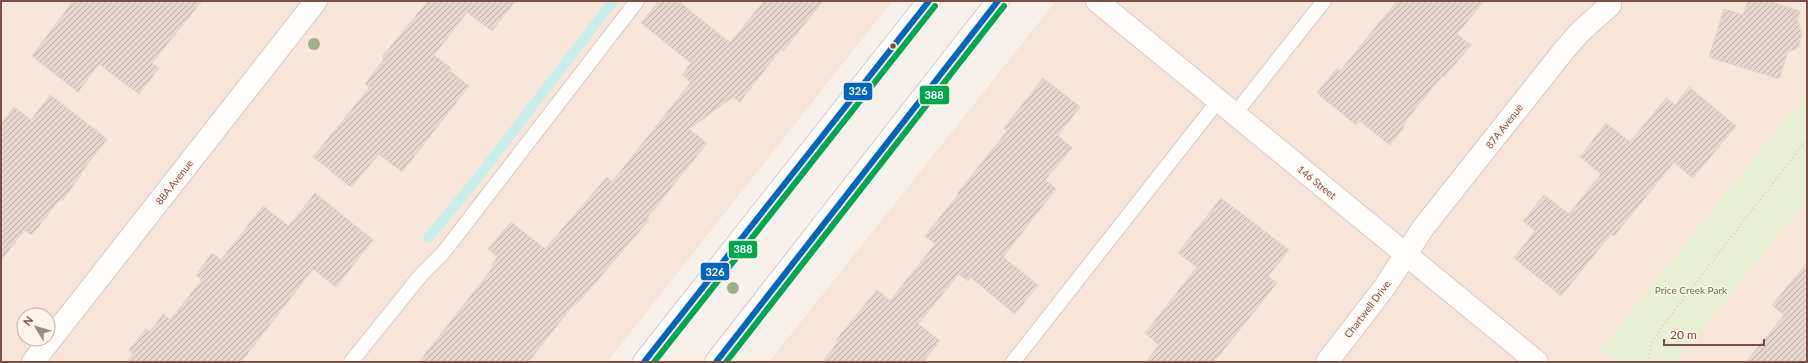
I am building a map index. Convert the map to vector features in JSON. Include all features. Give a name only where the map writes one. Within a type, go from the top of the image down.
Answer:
[{"type":"street","name":"88A Avenue","points":[[33,362],[316,1]]},
{"type":"street","points":[[644,362],[929,1]]},
{"type":"street","points":[[716,362],[998,1]]},
{"type":"street","name":"146 Street","points":[[1097,1],[1234,115],[1537,362]]},
{"type":"street","name":"87A Avenue","points":[[1406,255],[1423,228],[1560,55],[1580,32],[1610,5]]},
{"type":"street","name":"Chartwell Drive","points":[[1327,362],[1384,288],[1406,255]]},
{"type":"lane","points":[[351,362],[421,275],[443,253],[637,1]]},
{"type":"lane","points":[[1234,115],[1324,1]]},
{"type":"lane","points":[[1013,362],[1218,101]]},
{"type":"path","points":[[1648,362],[1652,342],[1664,324],[1807,139]]},
{"type":"shaded area","points":[[1,1],[892,1],[607,362],[1,362]]},
{"type":"shaded area","points":[[1056,1],[1807,1],[1807,93],[1600,350],[1615,362],[769,362]]},
{"type":"shaded area","points":[[1807,199],[1807,362],[1677,362]]},
{"type":"green space","name":"Price Creek Park","points":[[1807,93],[1807,199],[1677,362],[1615,362],[1600,350]]},
{"type":"building","points":[[73,1],[202,1],[152,63],[159,68],[139,94],[99,64],[78,92],[32,56]]},
{"type":"building","points":[[428,1],[515,1],[492,31],[467,12],[434,55],[452,69],[450,71],[469,86],[402,172],[379,154],[351,187],[313,157],[370,87],[365,84],[384,59],[382,57]]},
{"type":"building","points":[[659,1],[678,1],[730,43],[764,1],[823,1],[783,51],[781,49],[740,102],[733,97],[689,129],[707,143],[647,218],[649,220],[576,305],[574,304],[528,362],[419,362],[494,266],[492,264],[498,257],[488,249],[511,222],[545,249],[607,177],[612,182],[691,82],[682,75],[691,63],[641,23]]},
{"type":"building","points":[[1397,1],[1484,1],[1457,34],[1471,45],[1444,77],[1442,76],[1404,123],[1403,129],[1390,145],[1360,121],[1356,125],[1317,93],[1337,68],[1340,71]]},
{"type":"building","points":[[1748,1],[1769,1],[1800,11],[1797,20],[1802,33],[1798,48],[1788,52],[1779,79],[1709,57],[1724,9],[1743,15]]},
{"type":"building","points":[[1043,78],[1080,107],[1058,135],[1072,148],[1045,180],[1056,189],[1003,257],[1038,285],[1015,314],[970,277],[968,281],[959,274],[918,324],[940,341],[923,362],[822,362],[838,342],[836,340],[877,290],[890,301],[935,244],[925,236],[1007,131],[1004,128]]},
{"type":"building","points":[[1689,87],[1736,126],[1693,178],[1674,162],[1614,236],[1611,234],[1561,296],[1514,258],[1535,231],[1523,221],[1544,195],[1569,214],[1601,174],[1580,157],[1606,123],[1630,142],[1666,98],[1675,105]]},
{"type":"building","points":[[50,95],[107,139],[80,174],[81,175],[62,201],[60,199],[32,235],[25,230],[1,260],[1,124],[14,107],[31,120]]},
{"type":"building","points":[[315,193],[373,240],[336,287],[313,269],[241,362],[127,362],[133,354],[129,350],[146,329],[150,332],[163,314],[170,320],[202,280],[196,275],[212,253],[221,260],[263,206],[289,226]]},
{"type":"building","points":[[1221,198],[1289,250],[1268,276],[1277,283],[1214,362],[1146,362],[1159,345],[1145,333],[1197,267],[1178,253]]},
{"type":"building","points":[[1807,263],[1807,362],[1746,362],[1784,315],[1772,305]]},
{"type":"waterway","points":[[428,238],[476,180],[613,1]]},
{"type":"transit line","name":"326","points":[[644,362],[929,1]]},
{"type":"transit line","name":"326","points":[[716,362],[998,1]]},
{"type":"transit line","name":"388","points":[[654,362],[935,6]]},
{"type":"transit line","name":"388","points":[[726,362],[1004,6]]}]
